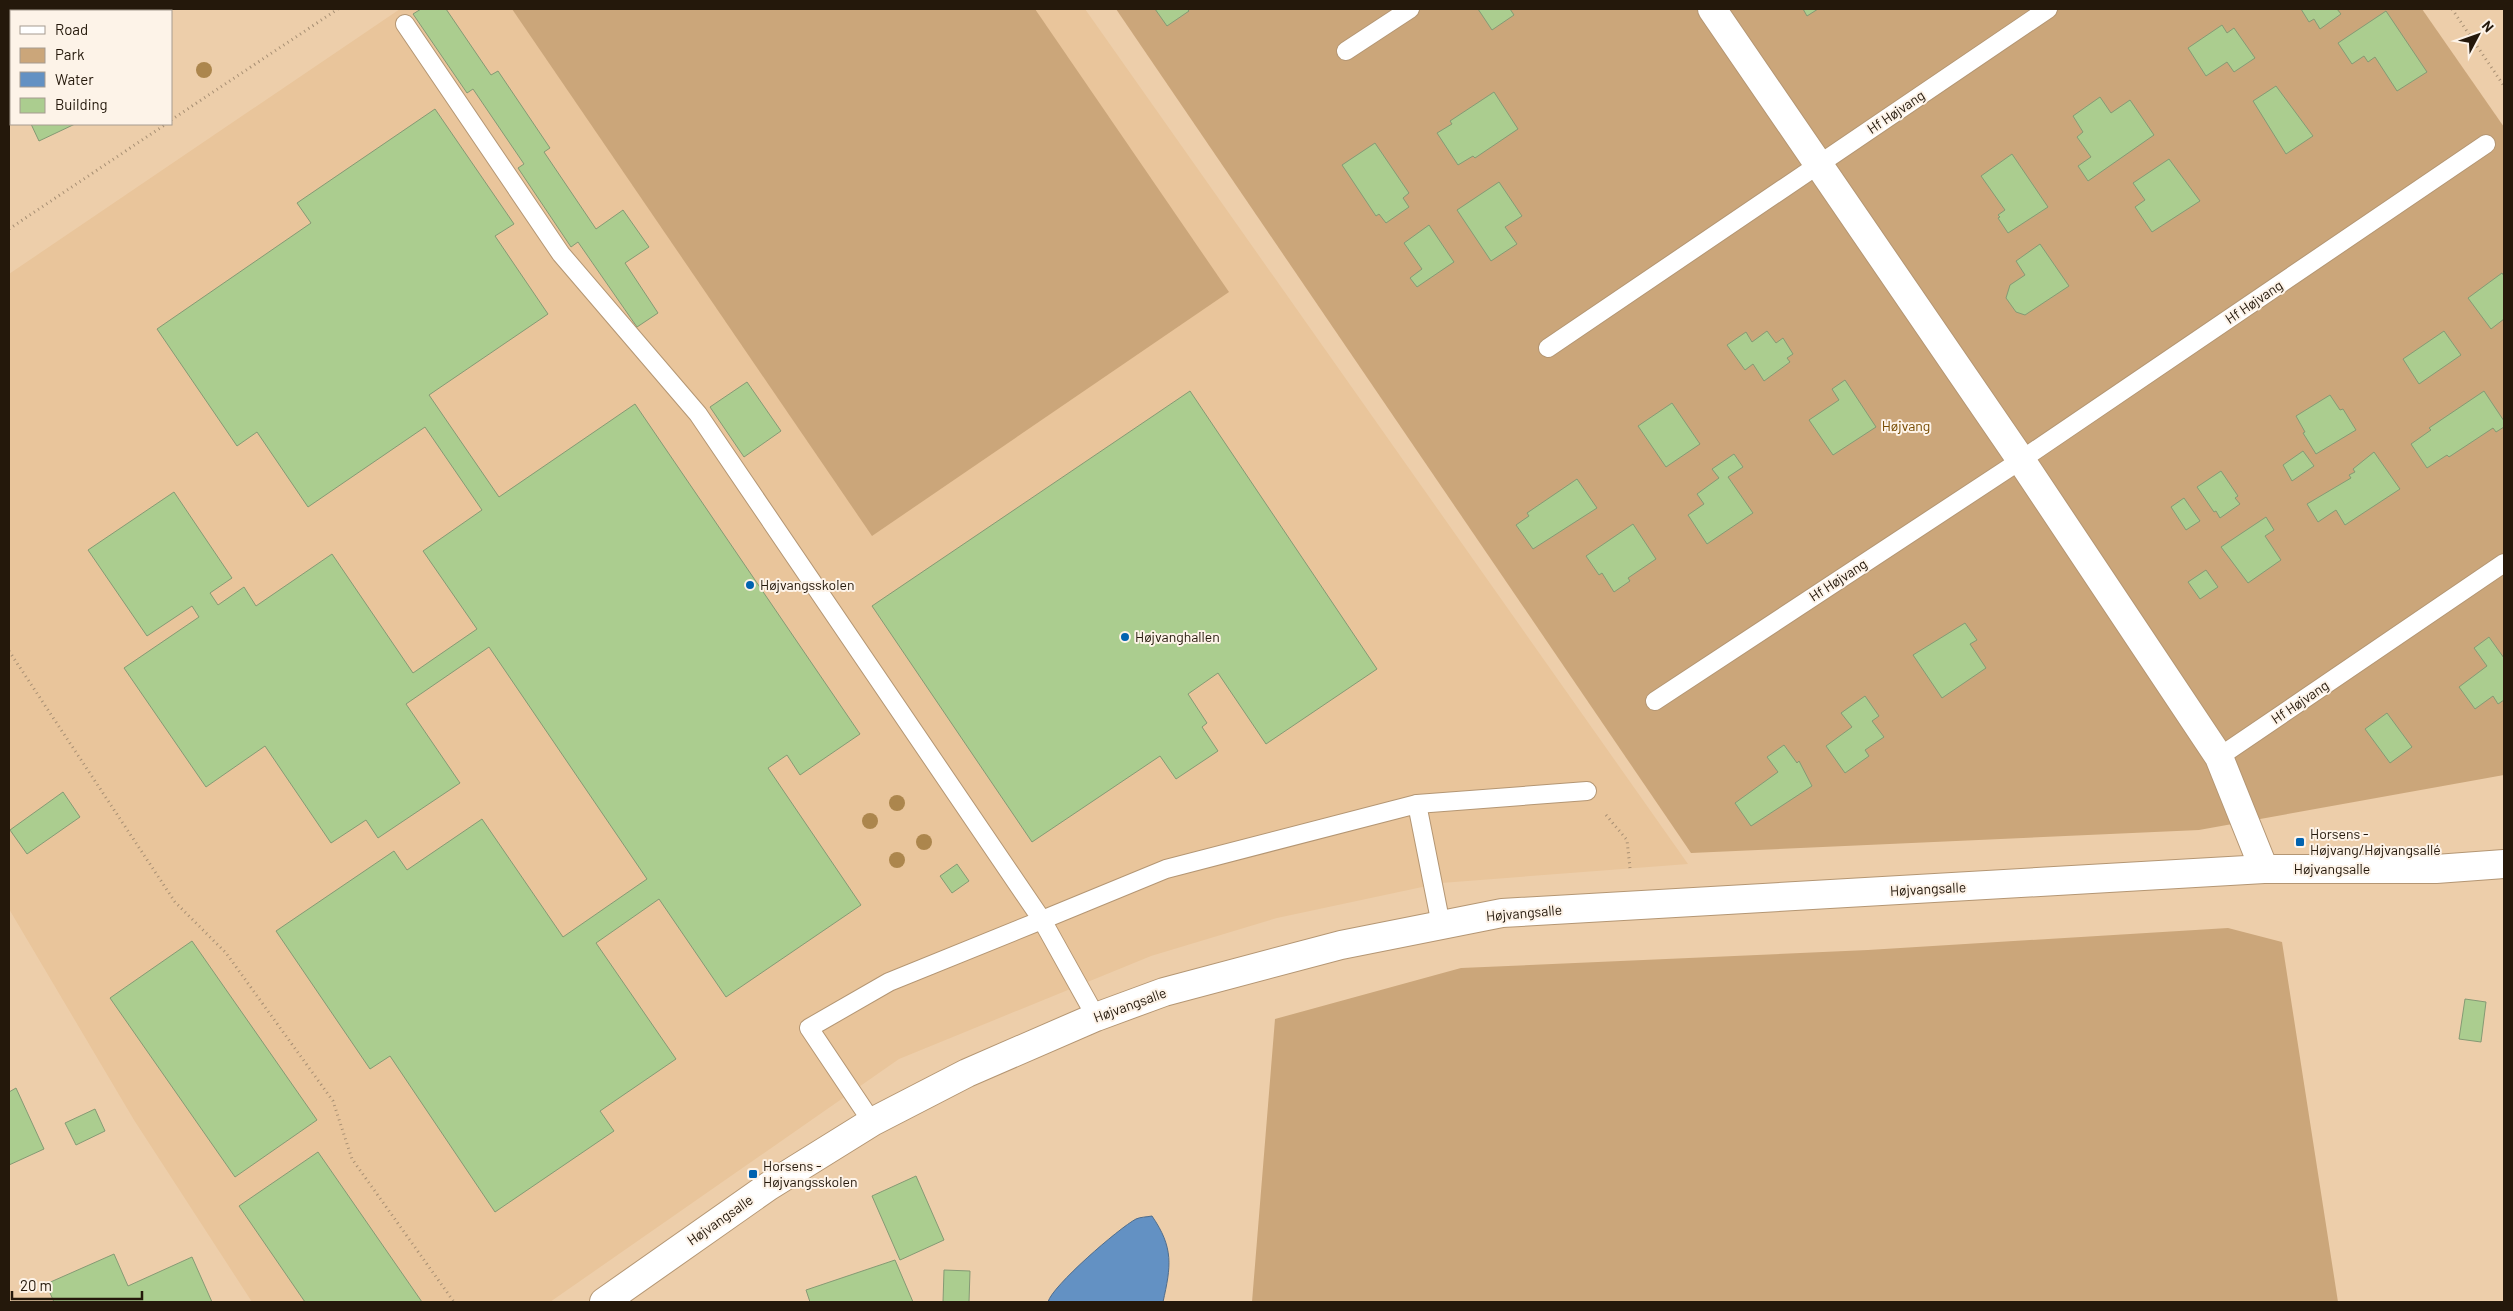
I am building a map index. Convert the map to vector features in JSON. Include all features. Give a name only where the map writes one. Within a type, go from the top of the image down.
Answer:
[{"type":"street","points":[[1712,9],[2021,460],[2219,757],[2264,869]]},
{"type":"street","name":"Højvangsalle","points":[[604,1302],[769,1186],[872,1122],[967,1073],[1096,1017],[1164,992],[1341,945],[1502,913],[2264,869],[2436,869],[2504,864]]},
{"type":"lane","points":[[1346,52],[1410,9]]},
{"type":"lane","name":"Hf Højvang","points":[[1548,348],[2048,9]]},
{"type":"lane","points":[[405,24],[561,254],[698,414],[1042,920],[1096,1017]]},
{"type":"lane","name":"Hf Højvang","points":[[1654,701],[2021,460],[2486,144]]},
{"type":"lane","name":"Hf Højvang","points":[[2219,757],[2504,563]]},
{"type":"lane","points":[[872,1122],[808,1028],[889,982],[1166,870],[1417,804],[1587,791]]},
{"type":"lane","points":[[1417,804],[1441,925]]},
{"type":"path","points":[[172,119],[338,9]]},
{"type":"path","points":[[2452,9],[2504,86]]},
{"type":"path","points":[[9,229],[165,125]]},
{"type":"path","points":[[9,651],[175,902],[226,953],[333,1101],[352,1159],[454,1302]]},
{"type":"path","points":[[1587,791],[1627,840],[1634,906]]},
{"type":"shaded area","name":"Højvangsskolen","points":[[400,9],[1085,9],[1688,864],[1441,883],[1277,918],[1151,956],[899,1059],[550,1302],[252,1302],[134,1120],[9,909],[9,274]]},
{"type":"green space","points":[[512,9],[1035,9],[1229,292],[872,536]]},
{"type":"green space","name":"Højvang","points":[[1116,9],[2422,9],[2504,127],[2504,775],[2199,830],[1691,853]]},
{"type":"green space","points":[[2228,928],[2282,942],[2338,1302],[1252,1302],[1275,1019],[1461,968],[1868,950]]},
{"type":"water","points":[[1152,1216],[1164,1238],[1169,1258],[1168,1278],[1163,1302],[1048,1302],[1052,1294],[1073,1271],[1102,1245],[1136,1219]]},
{"type":"building","points":[[421,9],[446,9],[491,75],[498,71],[550,148],[544,152],[596,229],[623,210],[649,247],[625,263],[658,313],[637,327],[578,242],[571,247],[518,168],[524,164],[473,89],[467,93],[413,14]]},
{"type":"building","points":[[1155,9],[1187,9],[1189,11],[1167,26]]},
{"type":"building","points":[[1478,9],[1510,9],[1514,15],[1492,30]]},
{"type":"building","points":[[1803,9],[1818,9],[1807,16]]},
{"type":"building","points":[[2301,9],[2337,9],[2341,14],[2320,29],[2314,19],[2309,22]]},
{"type":"building","points":[[2386,11],[2427,72],[2397,91],[2375,57],[2368,62],[2364,56],[2352,64],[2338,43]]},
{"type":"building","points":[[2222,25],[2227,33],[2234,28],[2255,58],[2234,72],[2227,62],[2206,76],[2188,48]]},
{"type":"building","points":[[2276,86],[2313,136],[2286,154],[2253,101]]},
{"type":"building","points":[[1494,92],[1518,129],[1475,158],[1473,156],[1458,165],[1437,133],[1452,124],[1450,121]]},
{"type":"building","points":[[2100,97],[2111,113],[2130,100],[2154,135],[2088,181],[2078,166],[2091,157],[2077,137],[2083,132],[2073,116]]},
{"type":"building","points":[[435,109],[514,224],[495,236],[548,314],[429,395],[499,497],[635,404],[860,734],[800,775],[787,755],[768,768],[861,905],[726,997],[659,899],[596,943],[676,1059],[600,1111],[614,1131],[495,1212],[390,1056],[370,1069],[276,931],[394,851],[407,870],[482,819],[563,937],[647,879],[489,647],[406,704],[460,783],[378,838],[366,820],[331,843],[265,746],[206,787],[124,668],[199,617],[192,606],[147,636],[88,550],[174,492],[232,578],[210,593],[218,605],[244,587],[256,606],[332,554],[413,673],[477,629],[423,551],[482,510],[425,427],[308,507],[257,432],[237,446],[157,329],[311,223],[297,203]]},
{"type":"building","points":[[31,125],[73,125],[39,141]]},
{"type":"building","points":[[1375,143],[1409,193],[1403,198],[1409,207],[1386,223],[1379,214],[1376,216],[1342,165]]},
{"type":"building","points":[[2012,154],[2048,207],[2008,233],[1998,218],[2000,217],[1998,215],[2005,210],[1981,176]]},
{"type":"building","points":[[2169,159],[2200,201],[2152,232],[2135,207],[2145,200],[2133,183]]},
{"type":"building","points":[[1499,182],[1522,216],[1505,227],[1517,244],[1491,261],[1457,210]]},
{"type":"building","points":[[1429,225],[1454,262],[1417,287],[1410,278],[1422,269],[1404,243]]},
{"type":"building","points":[[2040,244],[2069,286],[2025,315],[2016,312],[2006,298],[2010,285],[2025,275],[2016,261]]},
{"type":"building","points":[[2502,273],[2504,276],[2504,319],[2491,329],[2468,298]]},
{"type":"building","points":[[1767,331],[1776,343],[1783,338],[1793,354],[1787,358],[1790,362],[1764,381],[1753,364],[1745,370],[1727,345],[1746,332],[1752,342]]},
{"type":"building","points":[[2444,331],[2461,355],[2419,384],[2403,359]]},
{"type":"building","points":[[1845,380],[1876,427],[1833,455],[1809,420],[1839,400],[1832,389]]},
{"type":"building","points":[[747,382],[781,431],[744,457],[710,407]]},
{"type":"building","name":"Højvanghallen","points":[[1190,391],[1377,669],[1266,744],[1218,673],[1188,694],[1207,723],[1202,727],[1218,751],[1176,779],[1160,756],[1032,842],[872,606]]},
{"type":"building","points":[[2484,391],[2504,421],[2504,427],[2496,432],[2493,428],[2449,457],[2447,455],[2427,468],[2411,444],[2431,430],[2429,428]]},
{"type":"building","points":[[2330,395],[2340,410],[2343,409],[2356,430],[2316,454],[2303,433],[2305,432],[2296,416]]},
{"type":"building","points":[[1672,403],[1700,444],[1666,467],[1638,426]]},
{"type":"building","points":[[2303,451],[2314,466],[2292,481],[2283,465]]},
{"type":"building","points":[[2374,452],[2400,489],[2345,525],[2336,510],[2318,522],[2307,504],[2351,478],[2349,475],[2355,472],[2353,469]]},
{"type":"building","points":[[1734,454],[1743,467],[1728,477],[1753,513],[1707,544],[1688,515],[1704,504],[1697,494],[1719,478],[1712,469]]},
{"type":"building","points":[[2221,471],[2238,496],[2235,498],[2240,504],[2220,518],[2197,487]]},
{"type":"building","points":[[1577,479],[1597,508],[1533,549],[1516,525],[1529,516],[1527,513]]},
{"type":"building","points":[[2184,498],[2200,521],[2186,530],[2171,507]]},
{"type":"building","points":[[2266,517],[2274,530],[2265,536],[2281,560],[2248,583],[2221,547]]},
{"type":"building","points":[[1633,524],[1656,559],[1628,578],[1630,581],[1614,592],[1602,573],[1599,575],[1586,556]]},
{"type":"building","points":[[2206,570],[2218,587],[2200,599],[2188,582]]},
{"type":"building","points":[[1965,623],[1977,640],[1970,644],[1986,668],[1942,698],[1913,655]]},
{"type":"building","points":[[2489,637],[2504,658],[2504,700],[2498,704],[2493,696],[2475,709],[2459,687],[2487,666],[2474,648]]},
{"type":"building","points":[[1865,696],[1879,716],[1872,721],[1884,737],[1865,750],[1869,756],[1845,773],[1826,746],[1852,727],[1841,713]]},
{"type":"building","points":[[2387,713],[2412,747],[2390,763],[2365,729]]},
{"type":"building","points":[[1784,745],[1797,763],[1799,761],[1812,786],[1751,826],[1735,803],[1778,772],[1767,757]]},
{"type":"building","points":[[63,792],[80,817],[27,854],[10,830]]},
{"type":"building","points":[[957,864],[969,881],[952,893],[940,876]]},
{"type":"building","points":[[192,941],[317,1120],[235,1177],[110,998]]},
{"type":"building","points":[[2465,999],[2486,1002],[2481,1042],[2459,1039]]},
{"type":"building","points":[[16,1088],[44,1149],[9,1165],[9,1092]]},
{"type":"building","points":[[95,1109],[105,1131],[76,1145],[65,1123]]},
{"type":"building","points":[[318,1152],[422,1302],[305,1302],[239,1206]]},
{"type":"building","points":[[916,1176],[944,1240],[900,1260],[872,1196]]},
{"type":"building","points":[[114,1254],[128,1286],[192,1257],[212,1302],[54,1302],[46,1284]]},
{"type":"building","points":[[895,1260],[913,1302],[810,1302],[806,1290]]},
{"type":"building","points":[[944,1270],[970,1271],[969,1302],[943,1302]]},
{"type":"place","name":"Højvangsskolen","points":[[750,585]]},
{"type":"place","name":"Højvanghallen","points":[[1125,637]]},
{"type":"place","name":"Horsens - Højvang/Højvangsallé","points":[[2300,842]]},
{"type":"place","name":"Horsens - Højvangsskolen","points":[[753,1174]]}]
